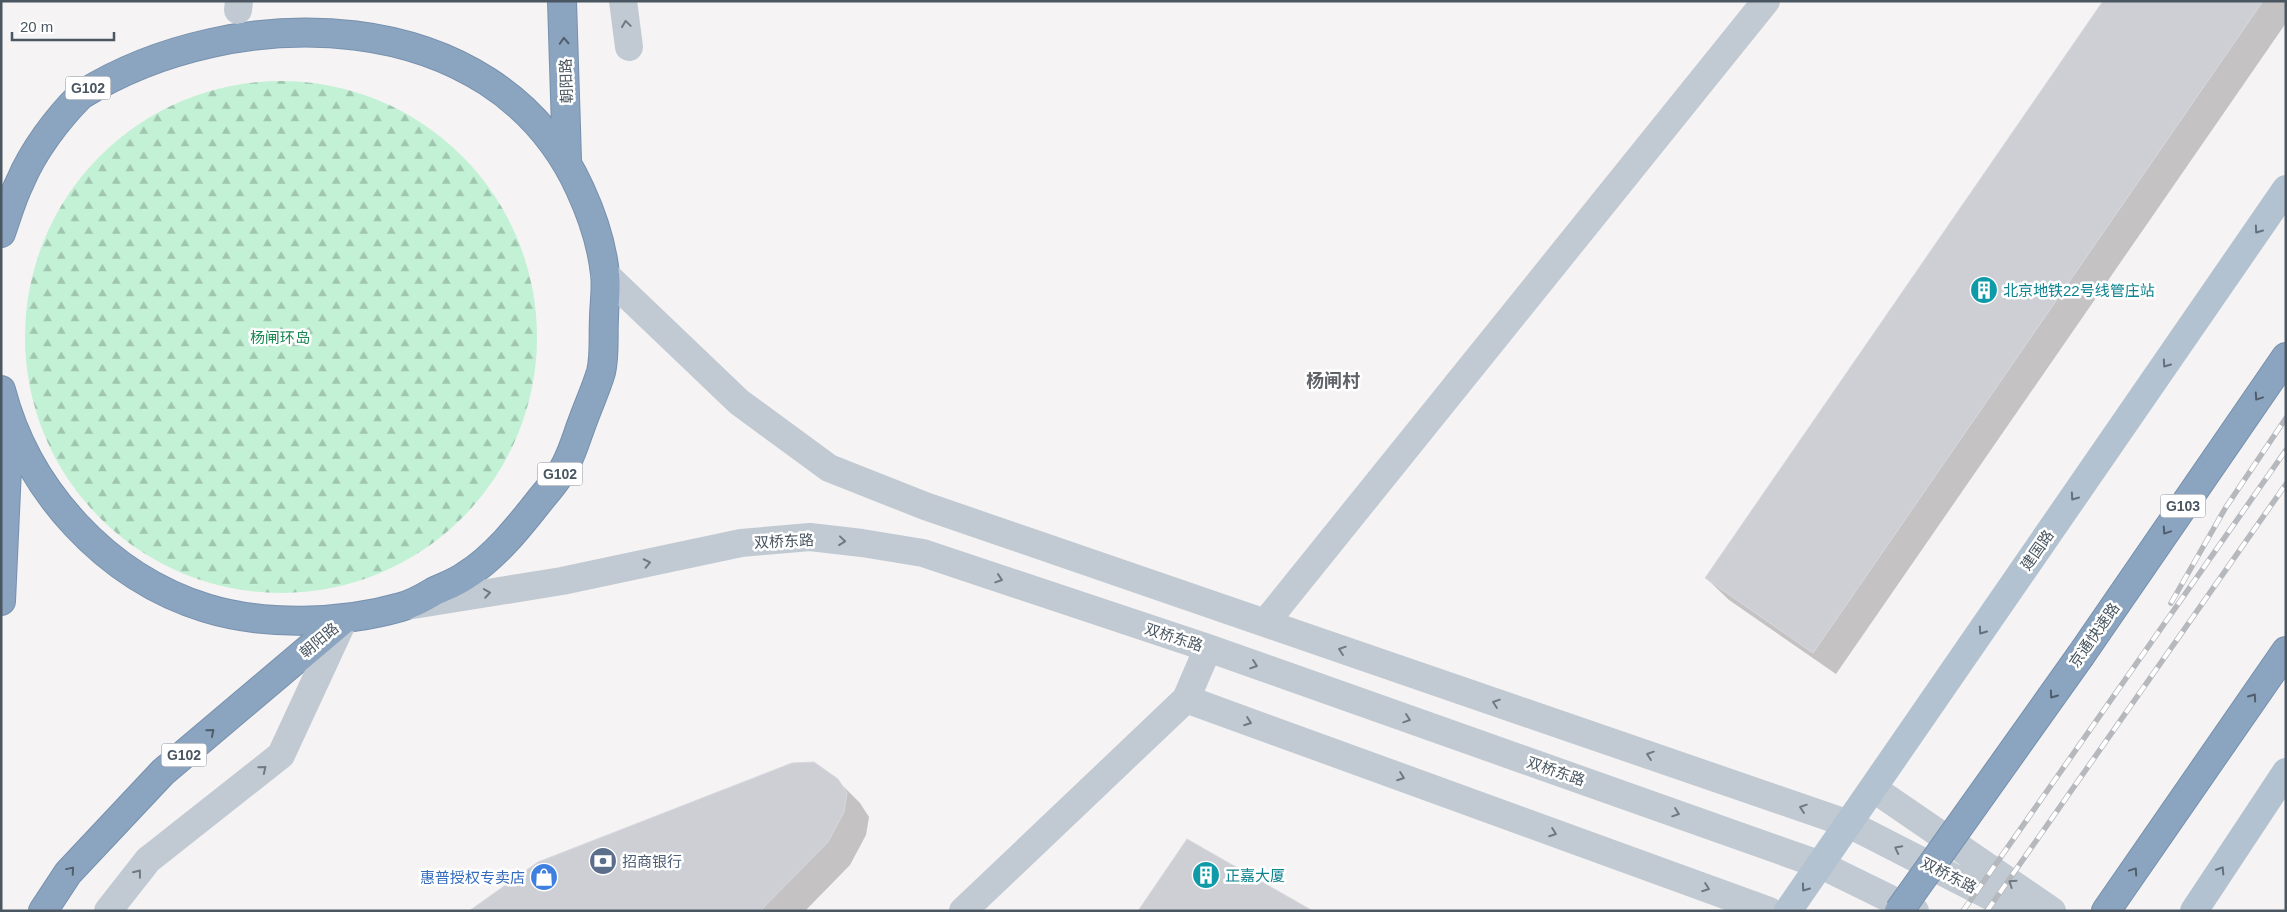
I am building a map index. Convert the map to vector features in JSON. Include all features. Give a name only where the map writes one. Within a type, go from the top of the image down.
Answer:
[{"type":"highway","name":"朝阳路","points":[[562,1],[568,160]]},
{"type":"highway","name":"G102","points":[[1,233],[9,188],[20,181],[48,134],[81,94],[118,63],[154,40],[248,5]]},
{"type":"highway","points":[[381,16],[422,29],[470,56],[512,88],[543,123],[568,160]]},
{"type":"highway","name":"G102","points":[[344,618],[404,607],[466,576],[511,536],[565,468],[602,369],[605,274],[592,217],[568,160]]},
{"type":"highway","name":"京通快速路","points":[[1899,911],[2081,655],[2286,357]]},
{"type":"highway","points":[[1,390],[10,422],[45,490],[96,546],[159,589],[207,608],[262,620],[344,618]]},
{"type":"highway","points":[[1,601],[10,422]]},
{"type":"highway","name":"朝阳路","points":[[44,911],[68,873],[163,772],[344,618]]},
{"type":"highway","points":[[2106,911],[2286,650]]},
{"type":"main road","name":"建国路","points":[[1788,911],[1822,865],[2286,190]]},
{"type":"main road","points":[[2194,911],[2286,772]]},
{"type":"street","points":[[623,1],[629,47]]},
{"type":"street","points":[[1265,623],[1766,1]]},
{"type":"street","name":"双桥东路","points":[[605,274],[739,402],[829,468],[924,506],[1850,824],[2019,911]]},
{"type":"street","name":"双桥东路","points":[[404,607],[562,581],[741,543],[810,538],[862,543],[923,554],[1208,648],[1822,865],[1915,911]]},
{"type":"street","name":"朝阳路","points":[[108,911],[148,860],[281,755],[344,618]]},
{"type":"street","points":[[963,911],[1186,699],[1208,648]]},
{"type":"street","points":[[1186,699],[1769,911]]},
{"type":"street","name":"双桥东路","points":[[1874,789],[2052,911]]},
{"type":"green space","name":"杨闸环岛","points":[[281,81],[331,86],[379,100],[423,124],[444,139],[462,156],[479,174],[494,195],[518,239],[532,287],[537,337],[532,387],[518,435],[494,479],[479,500],[462,518],[444,535],[423,550],[379,574],[331,588],[281,593],[231,588],[183,574],[139,550],[118,535],[100,518],[83,500],[68,479],[44,435],[30,387],[25,337],[30,287],[44,239],[68,195],[83,174],[100,156],[118,139],[139,124],[183,100],[231,86]]},
{"type":"building","name":"北京地铁22号线管庄站","points":[[2103,1],[2263,1],[1813,653],[1705,578]]},
{"type":"building","points":[[814,762],[838,779],[847,793],[844,812],[828,842],[760,911],[469,911],[538,862],[792,763]]},
{"type":"building","name":"正嘉大厦","points":[[1187,839],[1313,911],[1138,911]]},
{"type":"railway","points":[[2171,603],[2226,507],[2286,418]]},
{"type":"railway","points":[[1963,911],[2286,450]]},
{"type":"railway","points":[[1987,911],[2286,484]]},
{"type":"place","name":"北京地铁22号线管庄站","points":[[1984,290]]},
{"type":"place","name":"招商银行","points":[[603,861]]},
{"type":"place","name":"正嘉大厦","points":[[1206,875]]},
{"type":"place","name":"惠普授权专卖店","points":[[544,877]]},
{"type":"district","name":"杨闸村","points":[[1333,381]]}]
